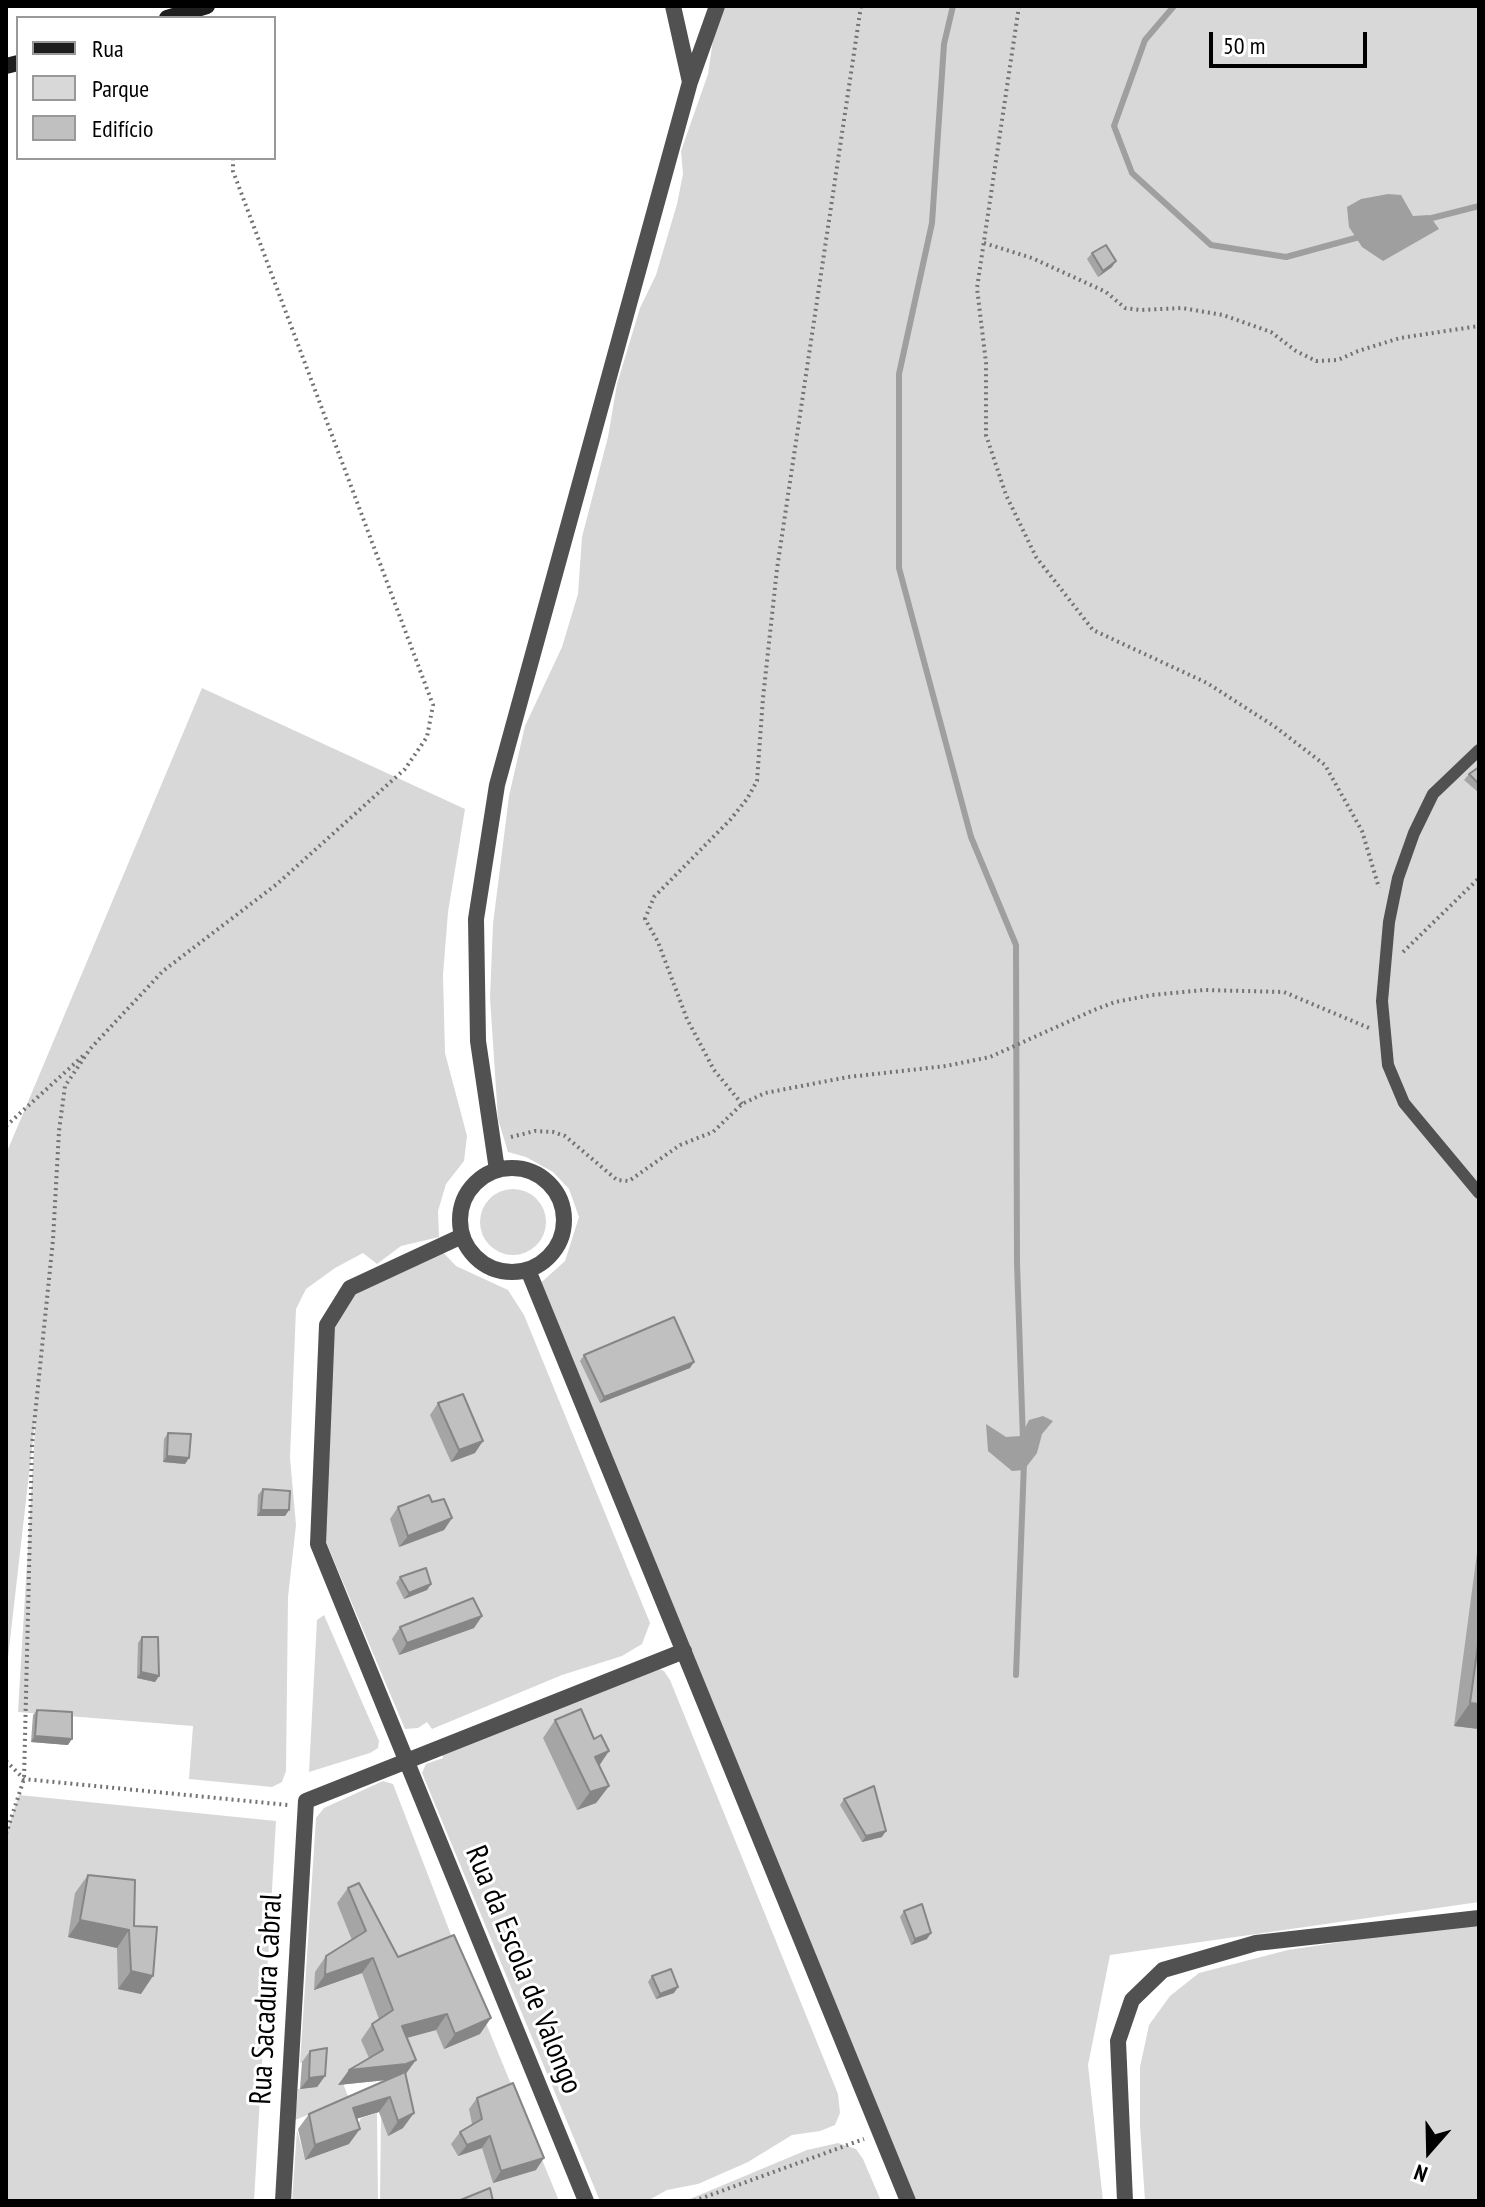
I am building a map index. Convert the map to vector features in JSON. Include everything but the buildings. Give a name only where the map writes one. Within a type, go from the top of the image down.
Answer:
[{"type":"main road","points":[[174,16],[207,6]]},
{"type":"street","points":[[673,6],[690,82]]},
{"type":"street","points":[[497,1170],[478,1041],[476,919],[497,785],[690,82],[717,6]]},
{"type":"street","points":[[497,1170],[529,1170],[544,1178],[562,1204],[565,1221],[558,1244],[543,1263],[528,1270],[496,1270],[481,1262],[462,1236],[460,1219],[463,1203],[476,1183],[497,1170]]},
{"type":"street","name":"Rua da Escola de Valongo","points":[[462,1236],[350,1288],[327,1325],[318,1544],[586,2201]]},
{"type":"street","points":[[528,1270],[908,2201]]},
{"type":"street","points":[[306,1801],[684,1651]]},
{"type":"street","name":"Rua Sacadura Cabral","points":[[283,2201],[306,1801]]},
{"type":"street","points":[[1125,2201],[1118,2041],[1132,2000],[1163,1970],[1256,1943],[1479,1918]]},
{"type":"lane","points":[[1479,750],[1433,794],[1414,833],[1398,878],[1389,922],[1382,1001],[1388,1065],[1404,1103],[1479,1193]]},
{"type":"path","points":[[742,1104],[714,1070],[687,1019],[658,942],[645,919],[654,897],[730,820],[757,781],[777,569],[861,6]]},
{"type":"path","points":[[1019,6],[977,288],[986,363],[986,435],[1006,495],[1036,557],[1093,630],[1207,683],[1274,726],[1325,765],[1362,831],[1380,899]]},
{"type":"path","points":[[6,1126],[90,1049],[163,971],[277,884],[405,769],[427,737],[433,705],[233,171],[233,160]]},
{"type":"path","points":[[984,243],[1032,258],[1106,292],[1125,308],[1182,308],[1223,315],[1271,332],[1296,351],[1316,361],[1338,360],[1400,338],[1479,326]]},
{"type":"path","points":[[1384,976],[1426,928],[1479,878]]},
{"type":"path","points":[[493,1147],[517,1134],[553,1132],[577,1144],[617,1180],[629,1181],[680,1145],[713,1132],[742,1104],[765,1093],[848,1077],[946,1066],[990,1057],[1094,1010],[1115,1002],[1152,995],[1204,990],[1284,992],[1386,1036]]},
{"type":"path","points":[[6,1834],[24,1779],[33,1441],[53,1240],[59,1131],[65,1086],[90,1049]]},
{"type":"path","points":[[6,1761],[24,1779],[285,1806],[306,1801]]},
{"type":"path","points":[[694,2201],[880,2133]]},
{"type":"green space","points":[[718,6],[1479,6],[1479,1902],[1110,1955],[1088,2065],[1103,2201],[908,2201],[535,1288],[565,1261],[579,1217],[569,1189],[553,1172],[526,1157],[508,1152],[498,1119],[490,998],[493,924],[509,796],[525,726],[562,647],[578,594],[582,537],[608,437],[617,384],[640,308],[656,275],[677,204],[683,174],[681,151],[708,74]]},
{"type":"green space","points":[[202,688],[465,809],[448,912],[443,975],[445,1053],[467,1136],[464,1161],[446,1184],[438,1211],[439,1237],[401,1246],[377,1264],[363,1253],[306,1289],[296,1309],[290,1458],[296,1525],[288,1597],[286,1771],[282,1782],[272,1787],[189,1779],[193,1726],[18,1712],[36,1413],[6,1675],[6,1154]]},
{"type":"green space","points":[[513,1189],[536,1199],[546,1222],[536,1245],[513,1255],[490,1245],[480,1222],[490,1199]]},
{"type":"green space","points":[[438,1247],[456,1266],[508,1290],[524,1315],[650,1623],[642,1644],[622,1656],[562,1675],[432,1729],[427,1722],[418,1728],[405,1729],[318,1523],[327,1325],[350,1288]]},
{"type":"green space","points":[[324,1615],[379,1741],[378,1748],[370,1753],[309,1772],[317,1620]]},
{"type":"green space","points":[[648,1665],[664,1671],[670,1680],[838,2094],[840,2113],[835,2125],[820,2131],[792,2135],[748,2162],[698,2184],[667,2190],[647,2201],[600,2201],[422,1773],[426,1764],[443,1758],[441,1747]]},
{"type":"green space","points":[[383,1781],[393,1784],[453,1940],[382,2026],[372,2066],[343,2083],[349,2099],[295,2120],[298,2089],[317,2087],[318,2060],[300,2063],[316,1818],[324,1808]]},
{"type":"green space","points":[[19,1795],[276,1821],[254,2201],[6,2201],[6,1834]]},
{"type":"green space","points":[[1479,1921],[1479,2201],[1145,2201],[1140,2067],[1149,2025],[1170,1996],[1199,1973],[1288,1950]]},
{"type":"green space","points":[[472,1989],[559,2201],[380,2201],[381,2117],[368,2090],[404,2075],[391,2042]]},
{"type":"green space","points":[[377,2113],[378,2201],[292,2201],[297,2130],[305,2160],[349,2144],[361,2118]]},
{"type":"green space","points":[[838,2143],[856,2149],[881,2201],[685,2201],[807,2150]]},
{"type":"shaded area","points":[[1401,195],[1413,216],[1429,215],[1439,229],[1383,261],[1362,247],[1349,227],[1347,207],[1361,199]]},
{"type":"shaded area","points":[[1043,1416],[1053,1421],[1042,1434],[1037,1453],[1024,1470],[1012,1471],[988,1451],[986,1424],[1006,1437],[1021,1436],[1029,1420]]},
{"type":"waterway","points":[[953,6],[944,44],[932,223],[899,374],[899,568],[971,837],[1016,945],[1017,1263],[1023,1440]]},
{"type":"waterway","points":[[1174,6],[1145,40],[1114,126],[1132,173],[1211,245],[1286,257],[1363,236]]},
{"type":"waterway","points":[[1424,220],[1479,206]]},
{"type":"waterway","points":[[1016,1675],[1024,1463]]}]
